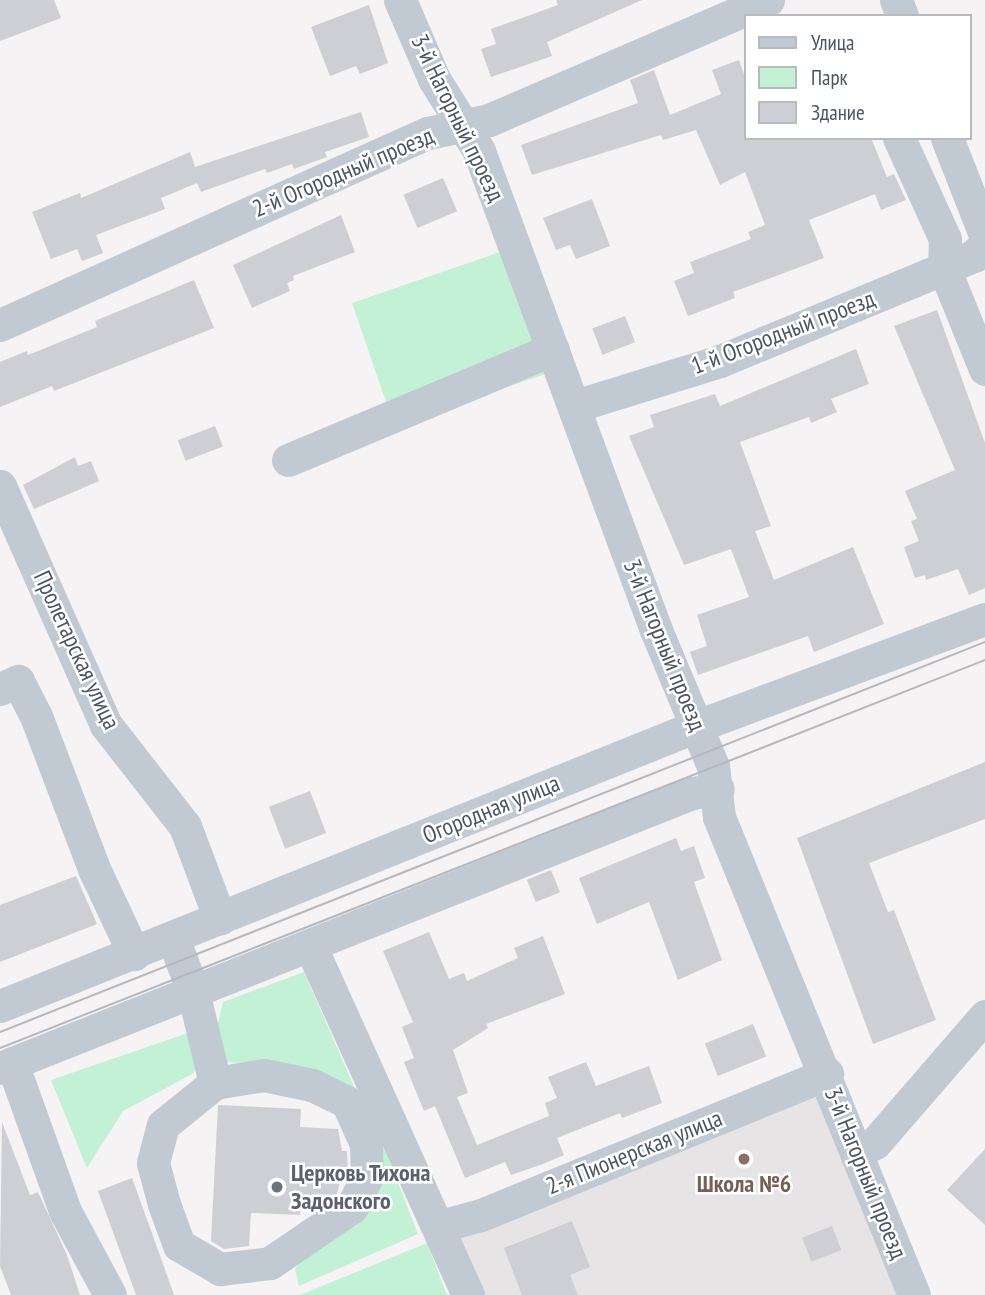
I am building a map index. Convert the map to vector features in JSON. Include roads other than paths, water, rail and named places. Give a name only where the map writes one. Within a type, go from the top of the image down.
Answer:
[{"type":"street","name":"3-й Нагорный проезд","points":[[400,0],[434,79],[460,124],[479,150],[656,630],[697,726],[718,789],[719,817],[827,1074],[915,1295]]},
{"type":"street","name":"2-й Огородный проезд","points":[[0,325],[428,133],[460,124],[489,120],[768,0]]},
{"type":"street","points":[[901,140],[945,239],[944,268],[985,369]]},
{"type":"street","points":[[948,140],[985,236]]},
{"type":"street","name":"1-й Огородный проезд","points":[[575,406],[720,361],[974,256],[985,244]]},
{"type":"street","points":[[288,460],[554,349]]},
{"type":"street","name":"Пролетарская улица","points":[[0,486],[106,725],[185,826],[220,919]]},
{"type":"street","name":"Огородная улица","points":[[0,1006],[697,726],[985,619]]},
{"type":"street","points":[[0,689],[18,681],[36,716],[95,871],[134,954]]},
{"type":"street","points":[[110,1295],[65,1211],[6,1065],[692,793],[718,789]]},
{"type":"street","points":[[173,938],[193,991],[215,1083]]},
{"type":"street","points":[[310,945],[440,1226],[468,1295]]},
{"type":"street","points":[[857,1152],[876,1143],[985,1016]]},
{"type":"street","name":"2-я Пионерская улица","points":[[440,1226],[481,1215],[827,1074]]},
{"type":"street","points":[[264,1075],[312,1085],[347,1102],[366,1144],[367,1176],[352,1207],[270,1263],[220,1269],[179,1245],[164,1204],[153,1163],[163,1125],[215,1083],[264,1075]]},
{"type":"tram line","points":[[0,1032],[985,642]]},
{"type":"tram line","points":[[0,1048],[985,660]]},
{"type":"place","name":"Школа №6","points":[[744,1159]]},
{"type":"place","name":"Церковь Тихона Задонского","points":[[277,1187]]}]
